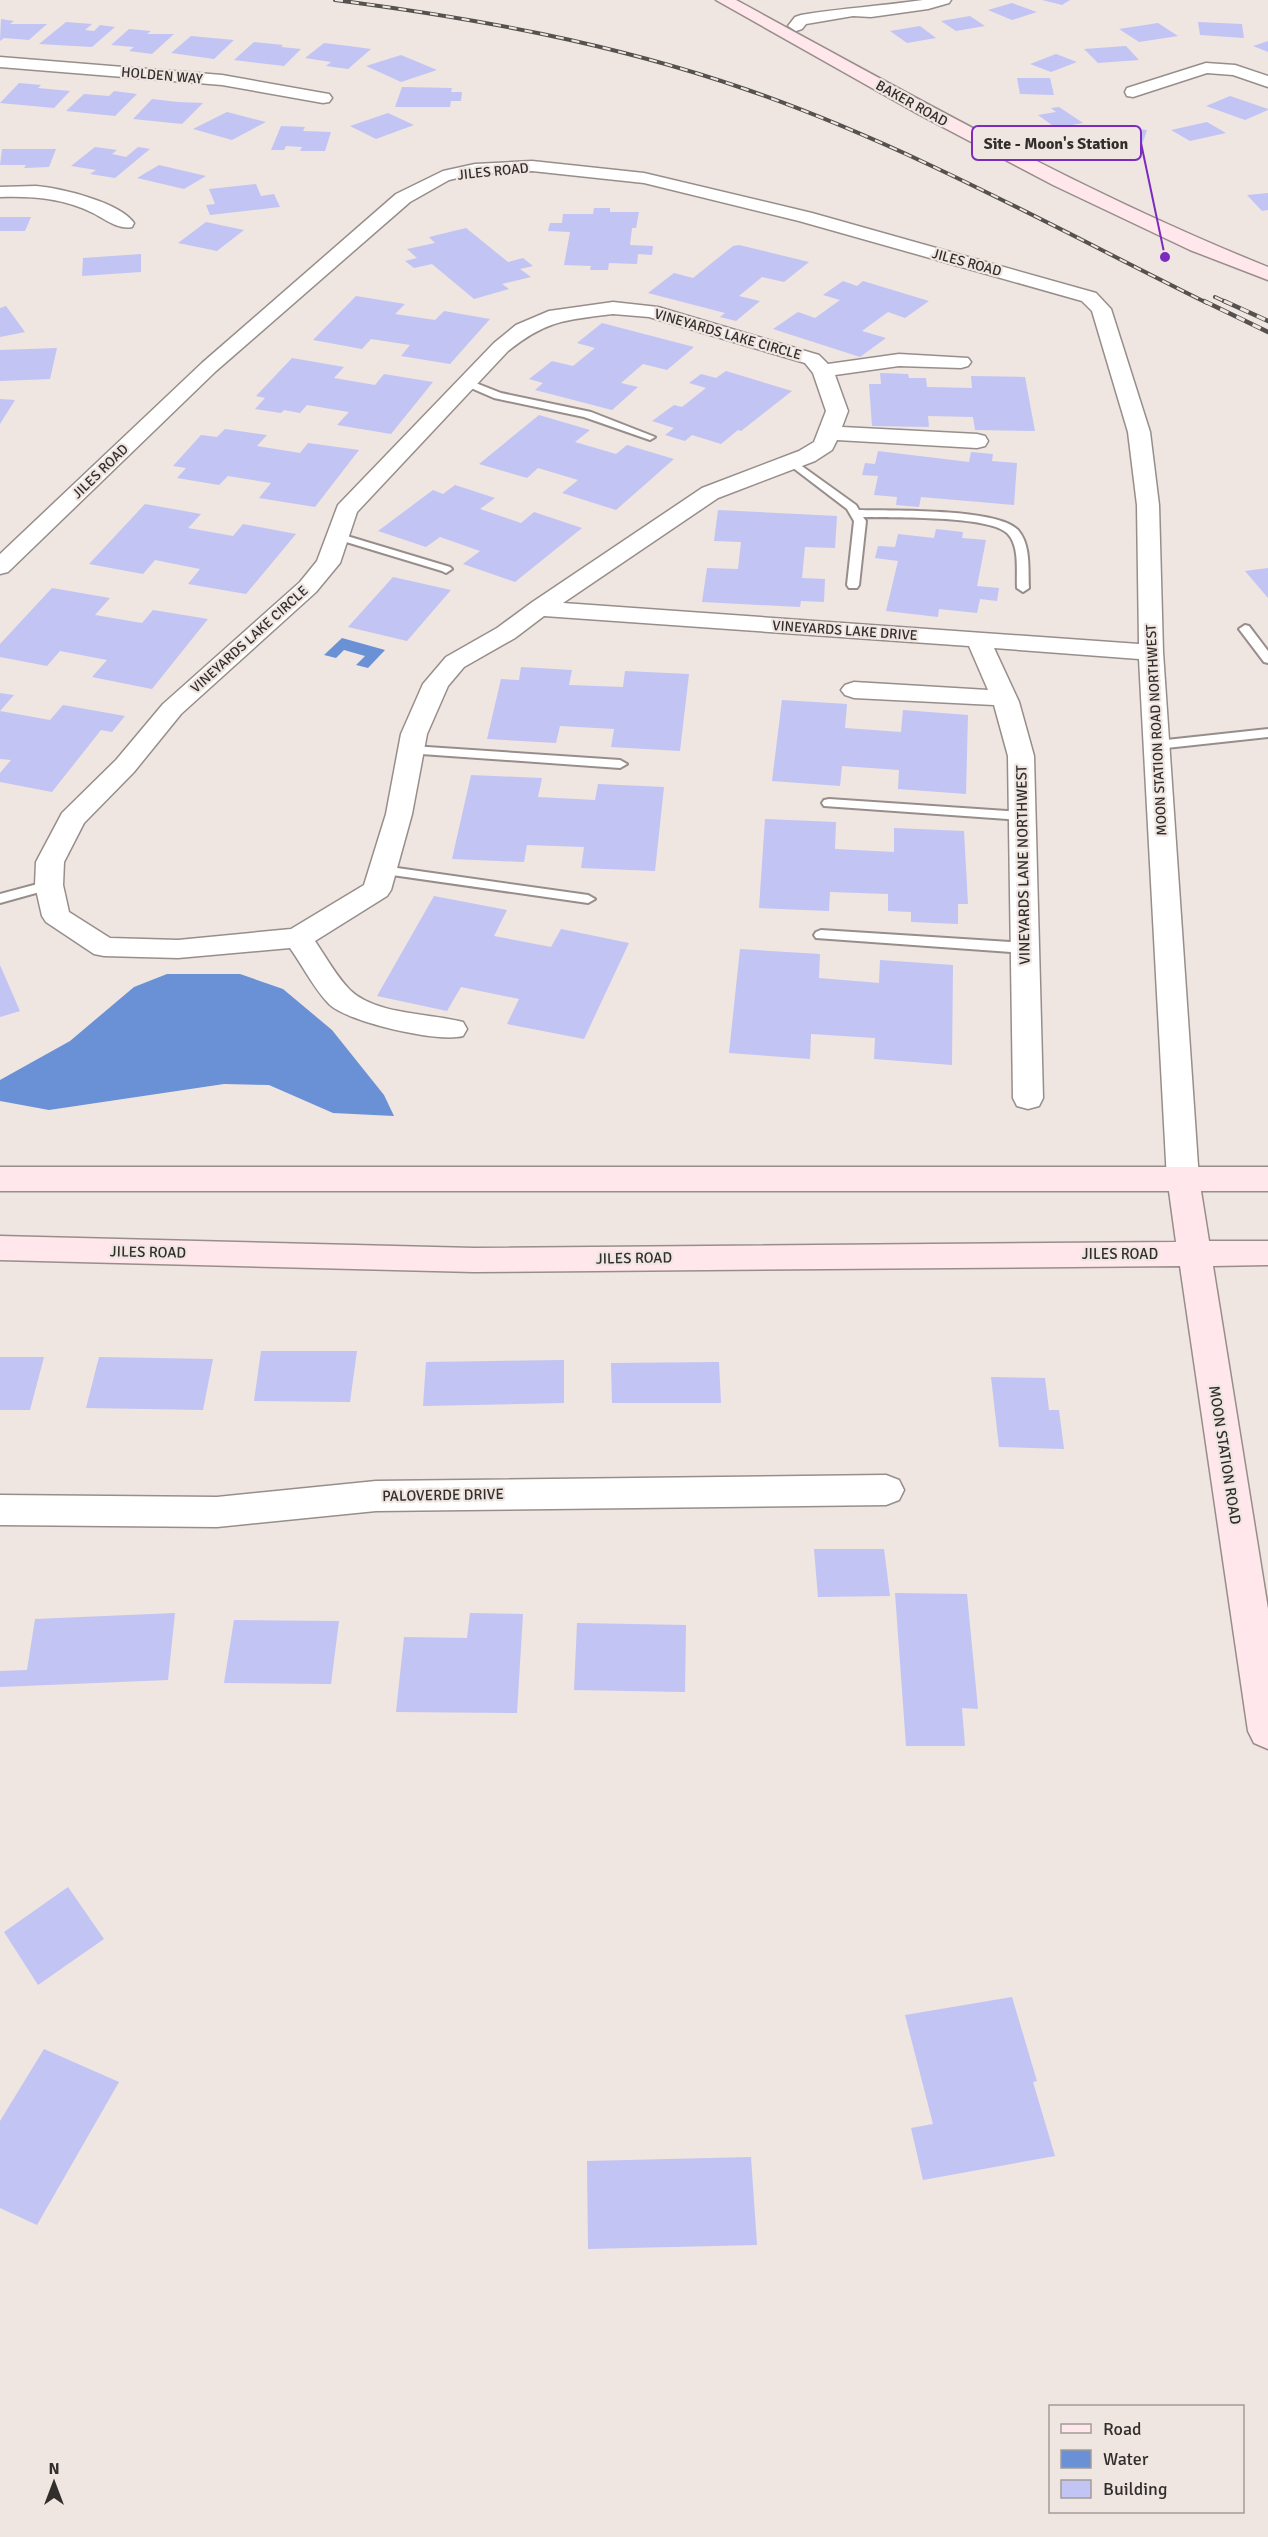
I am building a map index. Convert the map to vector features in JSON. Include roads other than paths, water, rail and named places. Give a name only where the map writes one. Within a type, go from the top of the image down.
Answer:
[{"type":"street","name":"BAKER ROAD","points":[[724,0],[788,28],[930,114],[1073,188],[1188,243],[1268,274]]},
{"type":"street","points":[[788,28],[816,28],[866,19],[871,12],[943,0]]},
{"type":"street","name":"HOLDEN WAY","points":[[0,62],[222,80],[323,98]]},
{"type":"street","points":[[1133,92],[1206,68],[1235,70],[1268,82]]},
{"type":"street","name":"JILES ROAD","points":[[0,567],[218,360],[403,198],[443,176],[475,169],[532,166],[644,178],[805,217],[1083,294]]},
{"type":"street","points":[[0,192],[31,192],[68,196],[93,204],[125,223]]},
{"type":"street","name":"MOON STATION ROAD NORTHWEST","points":[[1083,294],[1101,309],[1139,432],[1148,505],[1151,652],[1183,1180]]},
{"type":"street","name":"VINEYARDS LAKE CIRCLE","points":[[613,308],[651,311],[812,359],[823,371],[837,411],[824,445],[792,462],[710,493],[539,608],[506,633],[455,662],[436,684],[414,734],[399,814],[377,890],[298,938],[178,949],[104,946],[56,916],[49,885],[50,862],[72,819],[125,766],[172,708],[308,587],[328,563],[346,510],[468,383],[523,329],[556,315],[613,308]]},
{"type":"street","points":[[823,371],[899,360],[961,362]]},
{"type":"street","points":[[828,433],[977,441]]},
{"type":"street","name":"VINEYARDS LAKE DRIVE","points":[[539,608],[1151,652]]},
{"type":"street","name":"VINEYARDS LANE NORTHWEST","points":[[978,640],[1004,698],[1021,756],[1028,1098]]},
{"type":"street","points":[[854,690],[1004,698]]},
{"type":"street","points":[[298,938],[343,1000],[365,1010],[398,1019],[452,1029]]},
{"type":"street","points":[[0,1179],[1268,1179]]},
{"type":"street","name":"MOON STATION ROAD","points":[[1183,1180],[1268,1731]]},
{"type":"street","name":"JILES ROAD","points":[[0,1248],[474,1260],[1268,1252]]},
{"type":"street","name":"PALOVERDE DRIVE","points":[[0,1510],[217,1512],[376,1496],[886,1490]]},
{"type":"lane","points":[[468,383],[498,396],[587,414],[650,437]]},
{"type":"lane","points":[[792,462],[852,507],[860,520],[853,585]]},
{"type":"lane","points":[[856,513],[947,516],[997,522],[1013,532],[1021,547],[1023,588]]},
{"type":"lane","points":[[337,537],[446,569]]},
{"type":"lane","points":[[1245,629],[1268,659]]},
{"type":"lane","points":[[1157,745],[1268,733]]},
{"type":"lane","points":[[411,750],[620,764]]},
{"type":"lane","points":[[829,803],[1022,816]]},
{"type":"lane","points":[[383,870],[588,899]]},
{"type":"lane","points":[[0,899],[49,885]]},
{"type":"lane","points":[[821,935],[1025,948]]},
{"type":"water","points":[[342,638],[385,650],[368,668],[356,665],[365,656],[344,650],[336,658],[324,655]]},
{"type":"water","points":[[167,974],[240,974],[283,989],[332,1030],[384,1095],[394,1116],[333,1113],[269,1085],[224,1084],[49,1110],[0,1101],[0,1080],[70,1041],[134,987]]},
{"type":"railway","points":[[335,0],[491,24],[593,45],[745,89],[805,111],[922,162],[1207,303]]},
{"type":"railway","points":[[1215,297],[1228,303]]},
{"type":"railway","points":[[1204,301],[1268,332]]},
{"type":"railway","points":[[1224,301],[1268,321]]},
{"type":"place","name":"Site - Moon's Station","points":[[1165,257]]}]
